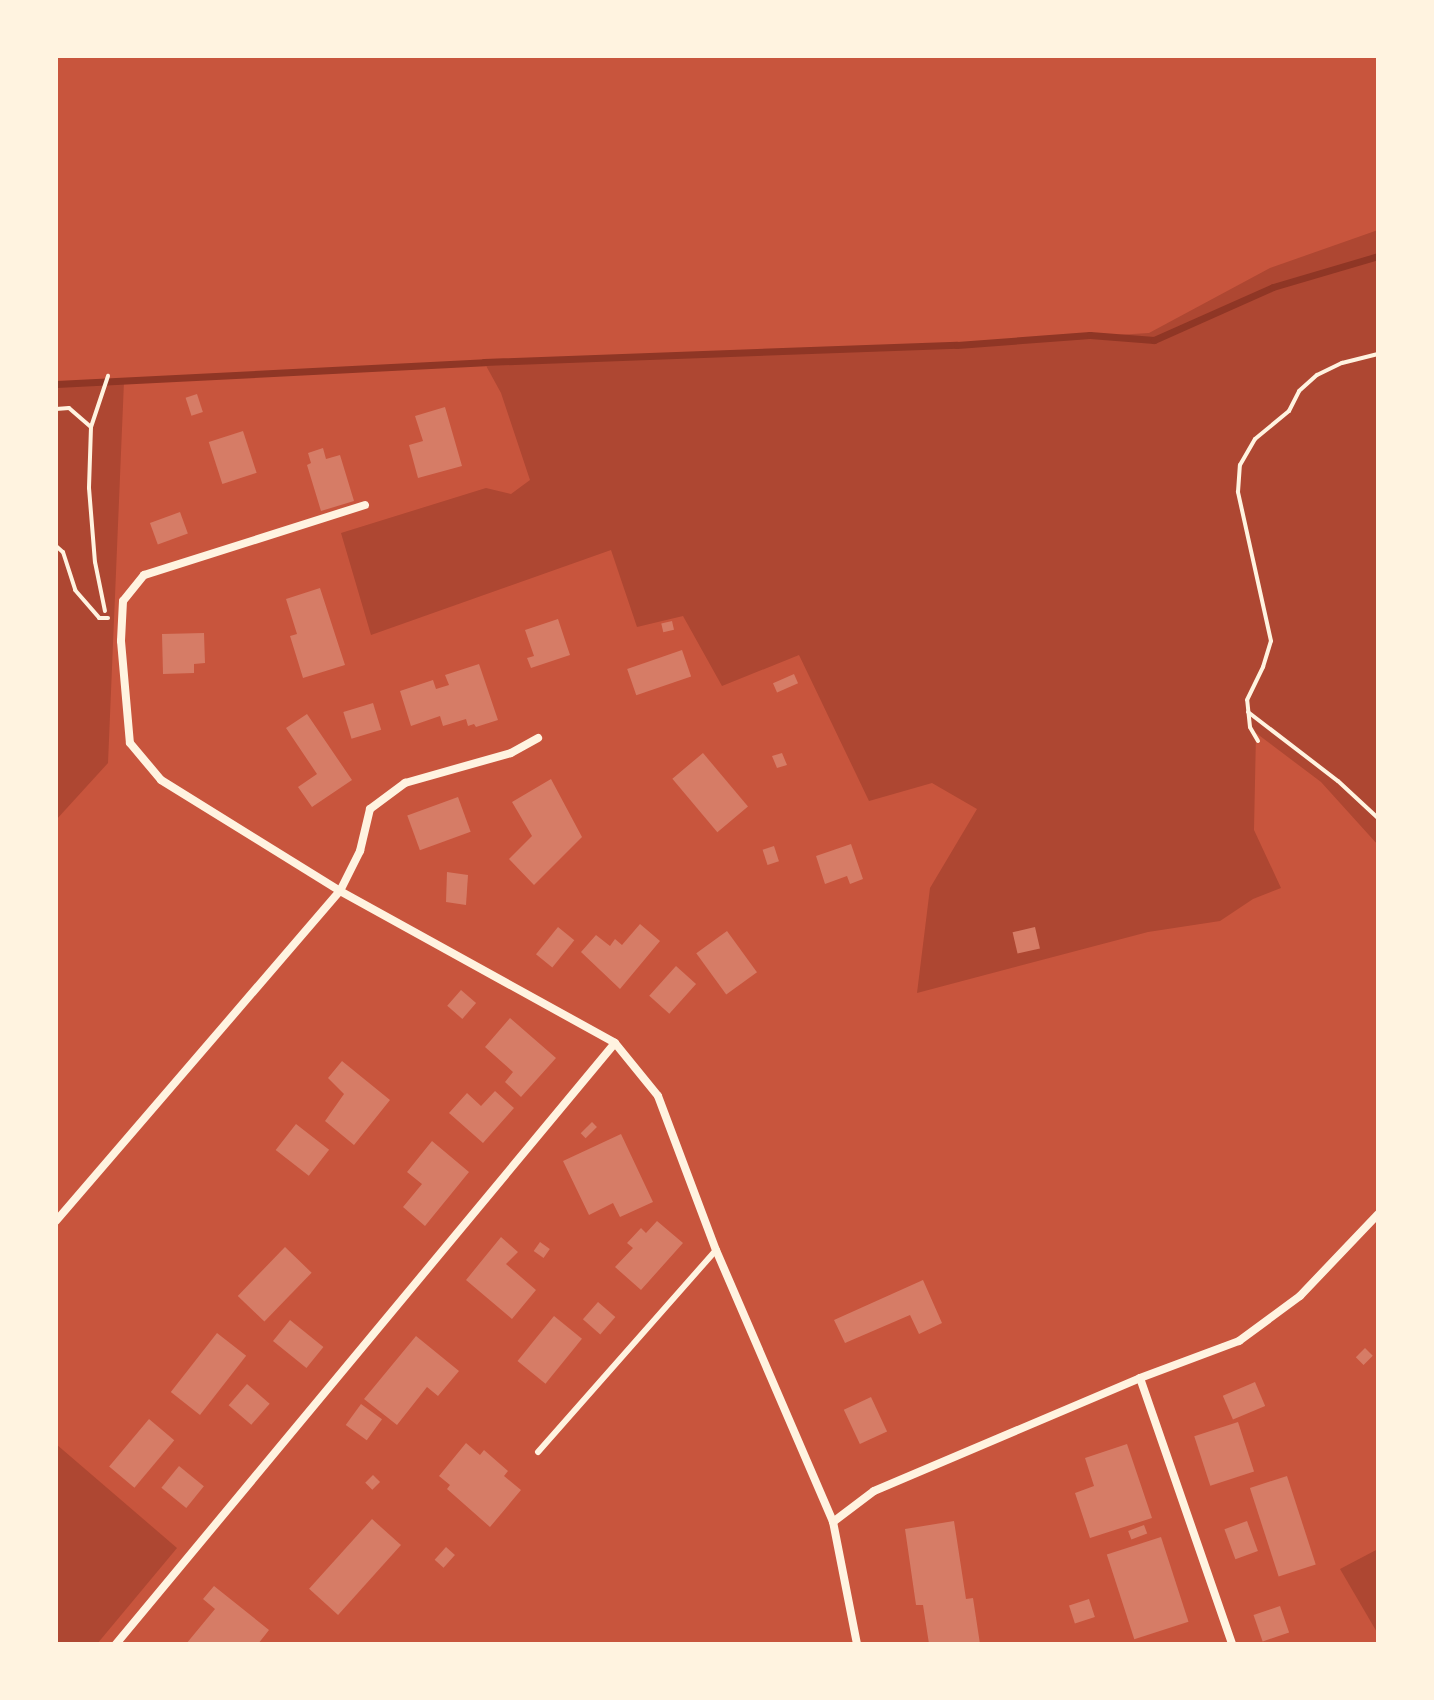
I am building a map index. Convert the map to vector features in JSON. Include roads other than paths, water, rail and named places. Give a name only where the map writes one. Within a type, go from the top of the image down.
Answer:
[{"type":"street","points":[[365,505],[144,575],[123,601],[130,743],[161,780],[340,891],[615,1043],[658,1096],[716,1250],[833,1522],[857,1644]]},
{"type":"street","points":[[56,1221],[340,891],[360,851],[370,809],[405,783],[511,753],[538,738]]},
{"type":"street","points":[[116,1644],[615,1043]]},
{"type":"street","points":[[833,1522],[874,1491],[1140,1378],[1239,1341],[1300,1296],[1378,1214]]},
{"type":"street","points":[[1140,1378],[1232,1644]]},
{"type":"lane","points":[[538,1452],[716,1250]]},
{"type":"waterway","points":[[56,384],[484,362],[957,345],[1090,335],[1154,340],[1273,287],[1378,256]]}]
